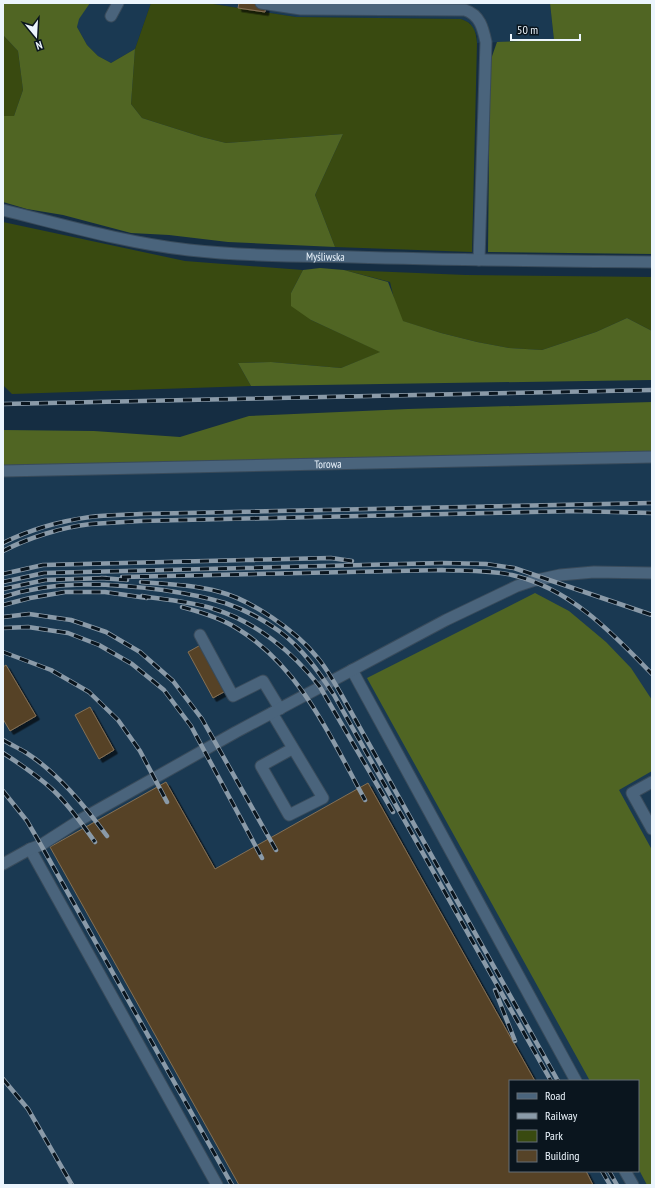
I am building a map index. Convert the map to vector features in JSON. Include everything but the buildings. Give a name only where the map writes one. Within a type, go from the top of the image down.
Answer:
[{"type":"street","points":[[111,16],[118,3]]},
{"type":"street","points":[[261,3],[301,9],[465,10],[472,13],[478,19],[484,30],[486,42],[479,260]]},
{"type":"street","name":"Myśliwska","points":[[3,210],[150,244],[188,250],[240,254],[479,260],[652,262]]},
{"type":"street","name":"Torowa","points":[[3,470],[652,457]]},
{"type":"street","points":[[3,864],[30,849],[41,845],[86,817],[276,710],[446,620],[517,586],[560,575],[594,572],[652,573]]},
{"type":"street","points":[[200,635],[233,696],[263,681],[276,710],[323,798],[289,815],[261,766],[290,750]]},
{"type":"street","points":[[352,670],[575,1080]]},
{"type":"street","points":[[652,782],[632,793],[652,829]]},
{"type":"street","points":[[30,849],[217,1185]]},
{"type":"street","points":[[626,1172],[633,1185]]},
{"type":"shaded area","points":[[90,3],[151,3],[135,49],[111,63],[98,56],[87,45],[77,27],[78,19]]},
{"type":"shaded area","points":[[207,3],[550,3],[554,40],[477,43],[477,36],[470,23],[461,19],[296,17]]},
{"type":"shaded area","points":[[652,463],[652,1185],[3,1185],[3,476]]},
{"type":"green space","points":[[3,3],[90,3],[79,19],[77,27],[87,45],[98,56],[111,63],[135,49],[131,104],[142,118],[226,143],[343,134],[315,195],[335,247],[228,242],[169,235],[131,233],[63,215],[27,209],[3,202],[3,116],[14,116],[23,90],[18,51],[3,35]]},
{"type":"green space","points":[[151,3],[207,3],[296,17],[461,19],[471,25],[476,34],[477,43],[472,252],[335,247],[315,195],[343,134],[226,143],[142,118],[131,104],[135,49]]},
{"type":"green space","points":[[550,3],[652,3],[652,254],[488,252],[490,62],[497,42],[554,40]]},
{"type":"green space","points":[[3,35],[18,51],[23,90],[14,116],[3,116]]},
{"type":"green space","points":[[3,222],[185,261],[303,270],[291,293],[311,320],[381,352],[341,368],[271,362],[238,363],[251,386],[12,394],[3,385]]},
{"type":"green space","points":[[320,268],[344,270],[388,282],[403,321],[441,333],[509,348],[542,350],[596,332],[627,318],[652,331],[652,380],[251,386],[238,363],[271,362],[341,368],[380,352],[311,320],[291,306],[291,293],[303,270]]},
{"type":"green space","points":[[344,270],[466,275],[652,277],[652,331],[627,318],[596,332],[542,350],[509,348],[477,342],[402,321],[390,282]]},
{"type":"green space","points":[[652,402],[652,452],[132,464],[3,465],[3,430],[94,431],[180,437],[249,416],[408,409]]},
{"type":"green space","points":[[535,593],[569,611],[606,642],[631,668],[652,700],[652,771],[619,790],[652,850],[652,1185],[647,1185],[639,1170],[639,1080],[589,1080],[367,678]]},
{"type":"railway","points":[[3,404],[652,390]]},
{"type":"railway","points":[[3,543],[34,530],[68,521],[108,515],[652,503]]},
{"type":"railway","points":[[3,551],[57,530],[80,525],[140,521],[576,511],[652,513]]},
{"type":"railway","points":[[3,574],[43,565],[331,558],[352,561]]},
{"type":"railway","points":[[3,582],[44,573],[442,563],[486,564],[514,568],[652,615]]},
{"type":"railway","points":[[122,577],[442,570],[504,573],[533,581],[572,601],[622,643],[652,674]]},
{"type":"railway","points":[[101,578],[127,580]]},
{"type":"railway","points":[[3,589],[45,580],[106,578]]},
{"type":"railway","points":[[141,582],[201,588],[232,596],[259,609],[285,627],[307,646],[320,660],[341,694],[557,1080]]},
{"type":"railway","points":[[3,597],[42,588],[82,584],[163,590],[202,597],[232,605],[273,627],[295,645],[310,661],[334,695],[550,1080]]},
{"type":"railway","points":[[3,605],[30,598],[65,592],[105,592],[147,598]]},
{"type":"railway","points":[[142,596],[196,604],[214,609],[230,615],[259,630],[286,650],[320,687],[393,812]]},
{"type":"railway","points":[[182,607],[211,616],[231,625],[260,645],[280,663],[312,706],[340,753],[365,800]]},
{"type":"railway","points":[[3,617],[29,614],[71,620],[106,632],[140,652],[173,681],[202,719],[276,850]]},
{"type":"railway","points":[[3,628],[28,627],[68,633],[99,645],[132,664],[164,690],[191,726],[262,858]]},
{"type":"railway","points":[[3,652],[51,670],[89,692],[118,720],[140,751],[167,802]]},
{"type":"railway","points":[[3,740],[37,760],[70,790],[107,836]]},
{"type":"railway","points":[[3,753],[35,775],[53,790],[70,808],[95,842]]},
{"type":"railway","points":[[3,791],[27,821],[41,845],[232,1185]]},
{"type":"railway","points":[[495,990],[515,1041]]},
{"type":"railway","points":[[3,1079],[28,1109],[72,1185]]},
{"type":"railway","points":[[603,1172],[610,1185]]},
{"type":"railway","points":[[610,1172],[617,1185]]}]
